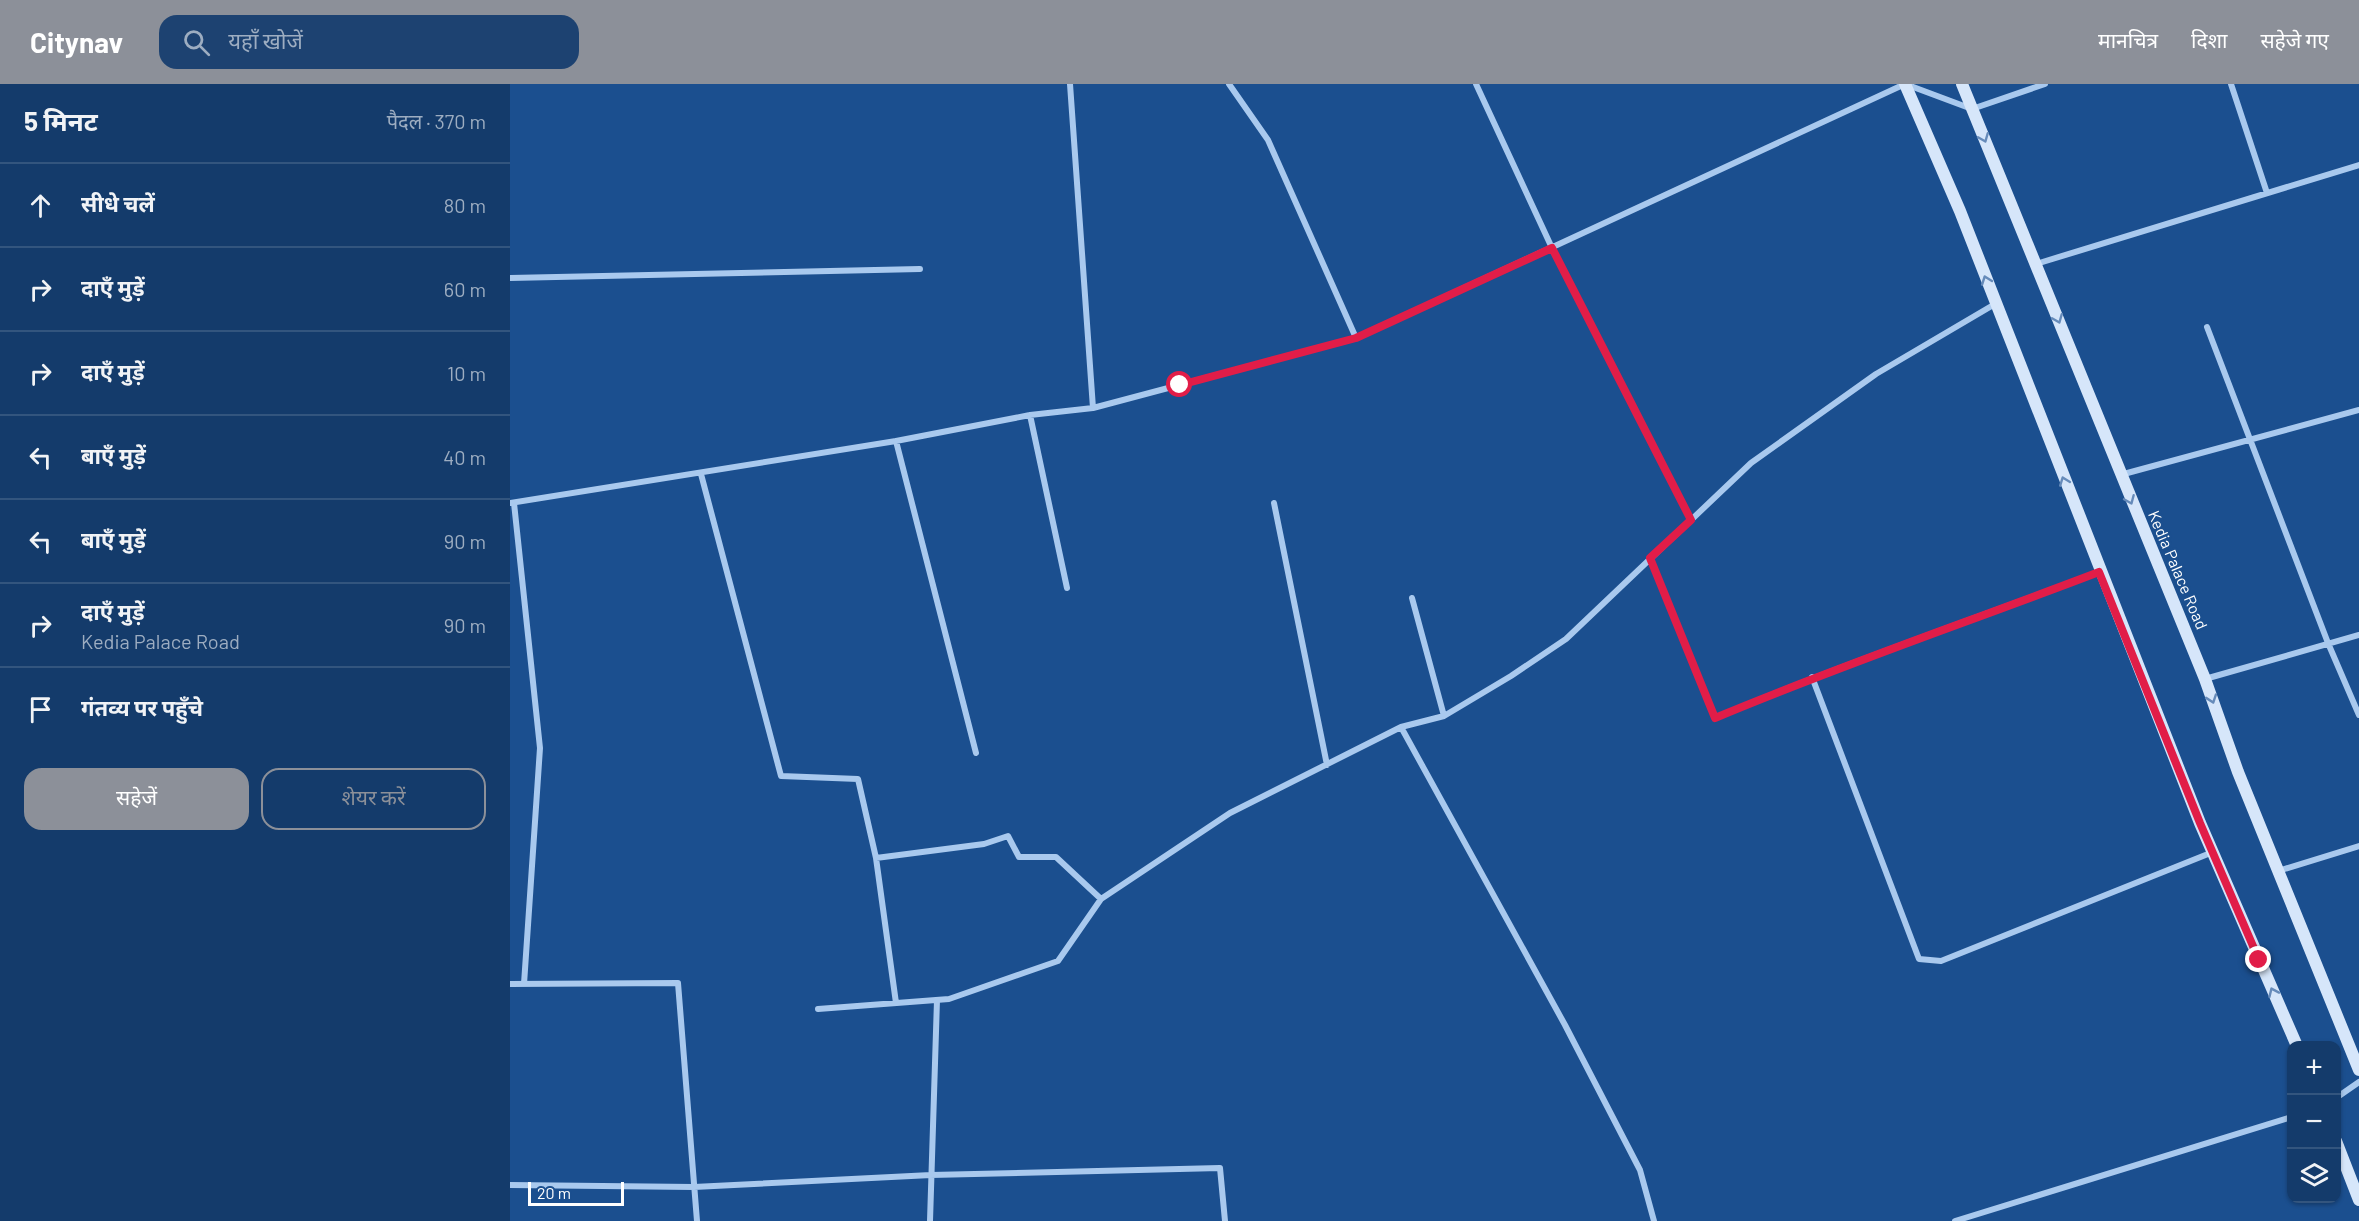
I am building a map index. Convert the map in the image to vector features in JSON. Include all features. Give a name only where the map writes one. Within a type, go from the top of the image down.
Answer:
[{"type":"street","points":[[1070,84],[1093,408]]},
{"type":"street","points":[[1229,84],[1269,140],[1356,338]]},
{"type":"street","points":[[1476,84],[1552,248],[1691,520]]},
{"type":"street","points":[[1905,84],[1960,211],[2099,572],[2213,852],[2295,1041]]},
{"type":"street","points":[[524,984],[540,748],[512,503],[896,441],[1030,415],[1093,408],[1356,338],[1905,84],[1972,109],[2045,84]]},
{"type":"street","name":"Kedia Palace Road","points":[[1962,84],[2205,679],[2238,772],[2359,1070]]},
{"type":"street","points":[[2231,84],[2267,193]]},
{"type":"street","points":[[2036,264],[2359,165]]},
{"type":"street","points":[[510,278],[920,269]]},
{"type":"street","points":[[818,1009],[949,999],[1058,961],[1101,899],[1230,813],[1401,727],[1444,716],[1511,676],[1566,639],[1751,464],[1857,388],[1995,304]]},
{"type":"street","points":[[2207,327],[2328,644],[2359,715]]},
{"type":"street","points":[[2120,475],[2359,410]]},
{"type":"street","points":[[1030,415],[1067,588]]},
{"type":"street","points":[[896,441],[976,753]]},
{"type":"street","points":[[701,474],[781,776],[858,779],[876,858],[896,1003]]},
{"type":"street","points":[[1274,503],[1327,765]]},
{"type":"street","points":[[1650,558],[1715,718],[1812,677],[1912,643],[2099,572]]},
{"type":"street","points":[[1412,598],[1444,716]]},
{"type":"street","points":[[2205,679],[2359,635]]},
{"type":"street","points":[[1812,677],[1919,959],[1941,961],[2213,852]]},
{"type":"street","points":[[1401,727],[1565,1025],[1640,1170],[1654,1221]]},
{"type":"street","points":[[876,858],[984,844],[1008,836],[1019,857],[1056,857],[1101,899]]},
{"type":"street","points":[[2278,871],[2359,846]]},
{"type":"street","points":[[510,984],[678,983],[697,1221]]},
{"type":"street","points":[[930,1221],[937,1000]]},
{"type":"street","points":[[2341,1095],[2359,1082]]},
{"type":"street","points":[[1955,1221],[2287,1119]]},
{"type":"street","points":[[2340,1149],[2359,1200]]},
{"type":"street","points":[[510,1185],[694,1187],[931,1175],[1220,1168],[1225,1221]]},
{"type":"route","points":[[1180,385],[1356,338],[1552,248],[1691,520],[1650,558],[1715,718],[1812,677],[1912,643],[2099,572],[2200,823],[2259,960]]}]
